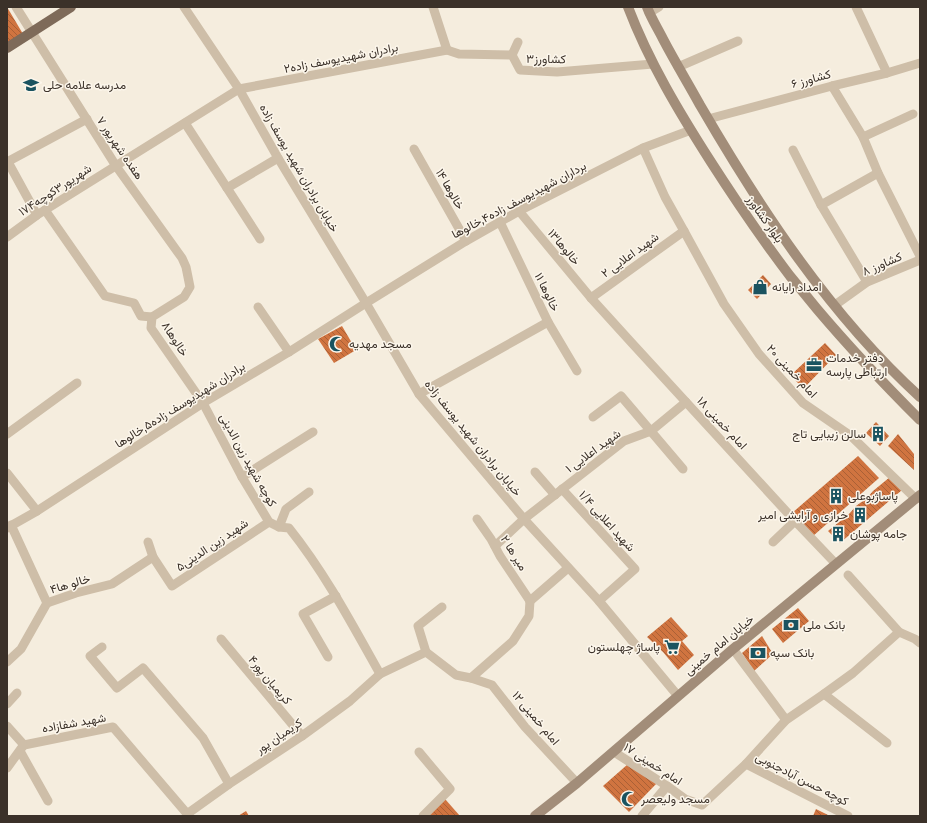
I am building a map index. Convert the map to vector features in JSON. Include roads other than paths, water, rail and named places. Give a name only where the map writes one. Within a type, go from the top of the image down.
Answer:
[{"type":"main road","points":[[7,48],[70,7]]},
{"type":"main road","name":"بلوار کشاورز","points":[[628,7],[634,24],[653,64],[690,130],[739,206],[790,277],[846,344],[920,420]]},
{"type":"main road","name":"بلوار کشاورز","points":[[648,10],[678,67],[708,119],[756,196],[801,262],[859,335],[898,377],[920,397]]},
{"type":"main road","name":"خیابان امام خمینی","points":[[535,816],[576,784],[733,649],[919,495]]},
{"type":"street","name":"هفده شهریور ۷","points":[[16,7],[116,166],[182,258],[188,277]]},
{"type":"street","name":"خیابان برادران شهید یوسف زاده","points":[[184,7],[240,89],[278,158],[366,302],[419,394],[524,519],[599,601],[678,696]]},
{"type":"street","points":[[433,7],[447,50]]},
{"type":"street","points":[[648,10],[659,7]]},
{"type":"street","points":[[856,7],[886,73]]},
{"type":"street","points":[[678,67],[738,41]]},
{"type":"street","points":[[512,55],[518,42]]},
{"type":"street","name":"برادران شهیدیوسف زاده۲","points":[[240,89],[447,50]]},
{"type":"street","name":"کشاورز۳","points":[[447,50],[459,54],[512,55],[520,70],[557,72],[653,64]]},
{"type":"street","name":"کشاورز ۶","points":[[708,119],[920,63]]},
{"type":"street","points":[[832,86],[863,137],[878,173],[920,256]]},
{"type":"street","name":"۱۷شهریور۳کوچه۴","points":[[7,237],[41,212],[240,89]]},
{"type":"street","points":[[863,137],[913,114]]},
{"type":"street","points":[[87,119],[7,162],[41,212],[106,296],[134,303],[141,316],[152,317]]},
{"type":"street","points":[[185,123],[260,239]]},
{"type":"street","name":"برداران شهیدیوسف زاده۴,خالوها","points":[[366,302],[500,222],[643,148],[690,130]]},
{"type":"street","name":"امام خمینی ۲۰","points":[[643,148],[664,197],[724,304],[759,354],[804,403],[851,436],[919,495]]},
{"type":"street","name":"خالوها ۱۴","points":[[414,149],[466,241]]},
{"type":"street","points":[[793,150],[821,205],[867,282]]},
{"type":"street","points":[[227,188],[278,158]]},
{"type":"street","points":[[821,205],[878,173]]},
{"type":"street","name":"خالوها۱۳","points":[[519,212],[591,298]]},
{"type":"street","name":"خالوها ۱۱","points":[[500,222],[548,322],[577,371]]},
{"type":"street","name":"شهید اعلایی ۲","points":[[591,298],[684,231]]},
{"type":"street","name":"کشاورز ۸","points":[[835,305],[867,282],[920,260]]},
{"type":"street","name":"خالوها۸","points":[[188,277],[190,287],[184,297],[152,317],[152,328],[203,403]]},
{"type":"street","name":"امام خمینی ۱۸","points":[[591,298],[795,522],[836,564]]},
{"type":"street","name":"برادران شهیدیوسف زاده۵,خالوها","points":[[9,527],[37,511],[203,403],[289,352],[366,302]]},
{"type":"street","points":[[258,307],[289,352]]},
{"type":"street","points":[[419,394],[548,322]]},
{"type":"street","points":[[7,434],[77,383]]},
{"type":"street","points":[[593,417],[621,396],[684,469]]},
{"type":"street","name":"شهید اعلایی ۱","points":[[495,546],[524,519],[624,441],[651,431],[686,402]]},
{"type":"street","name":"کوچه شهید زین الدینی","points":[[203,403],[242,477],[269,522],[279,527],[289,528],[304,547],[336,596],[380,674]]},
{"type":"street","points":[[242,477],[313,432]]},
{"type":"street","name":"شهید اعلایی ۱/۴","points":[[535,472],[558,492],[634,569],[599,601]]},
{"type":"street","points":[[7,473],[37,511]]},
{"type":"street","points":[[279,527],[286,509],[308,492]]},
{"type":"street","name":"میر ها ۲","points":[[477,519],[530,601]]},
{"type":"street","name":"شهید زین الدینی۵","points":[[148,542],[153,558],[172,586],[269,522]]},
{"type":"street","points":[[773,542],[795,522]]},
{"type":"street","name":"خالو ها۴","points":[[9,527],[47,603],[76,593],[112,584],[153,558]]},
{"type":"street","points":[[470,678],[513,641],[529,616],[530,601],[568,568]]},
{"type":"street","points":[[848,575],[899,632],[918,638]]},
{"type":"street","points":[[328,657],[303,614],[336,596]]},
{"type":"street","points":[[7,662],[21,648],[47,603]]},
{"type":"street","points":[[426,652],[418,626],[442,607]]},
{"type":"street","points":[[746,764],[786,720],[853,673],[899,632]]},
{"type":"street","name":"کریمیان پور۴","points":[[221,639],[302,736]]},
{"type":"street","points":[[102,647],[90,656],[117,688],[143,668],[202,738],[229,784]]},
{"type":"street","points":[[733,649],[786,720]]},
{"type":"street","name":"کریمیان پور","points":[[188,815],[229,784],[302,736],[350,701],[380,674],[426,652]]},
{"type":"street","name":"امام خمینی ۱۲","points":[[426,652],[456,675],[492,685],[525,727],[576,784]]},
{"type":"street","points":[[7,704],[17,693]]},
{"type":"street","points":[[824,694],[887,743]]},
{"type":"street","points":[[7,726],[22,748],[48,801]]},
{"type":"street","name":"شهید شفازاده","points":[[22,748],[113,727],[188,815]]},
{"type":"street","points":[[7,768],[22,748]]},
{"type":"street","points":[[419,752],[450,789],[423,816]]},
{"type":"street","name":"امام خمینی ۱۷","points":[[614,752],[685,799],[702,805],[746,764]]},
{"type":"street","name":"کوچه حسن آبادجنوبی","points":[[746,764],[848,816]]},
{"type":"street","points":[[642,816],[667,786]]},
{"type":"place","name":"مدرسه علامه حلی","points":[[31,85]]},
{"type":"place","name":"امداد رایانه","points":[[760,287]]},
{"type":"place","name":"مسجد مهدیه","points":[[337,344]]},
{"type":"place","name":"دفتر خدمات ارتباطی پارسه","points":[[814,365]]},
{"type":"place","name":"سالن زیبایی تاج","points":[[878,434]]},
{"type":"place","name":"پاساژبوعلی","points":[[836,496]]},
{"type":"place","name":"خرازی و آرایشی امیر","points":[[860,515]]},
{"type":"place","name":"جامه پوشان","points":[[838,534]]},
{"type":"place","name":"بانک ملی","points":[[791,625]]},
{"type":"place","name":"پاساژ چهلستون","points":[[672,647]]},
{"type":"place","name":"بانک سپه","points":[[758,653]]},
{"type":"place","name":"مسجد ولیعصر","points":[[629,799]]}]
